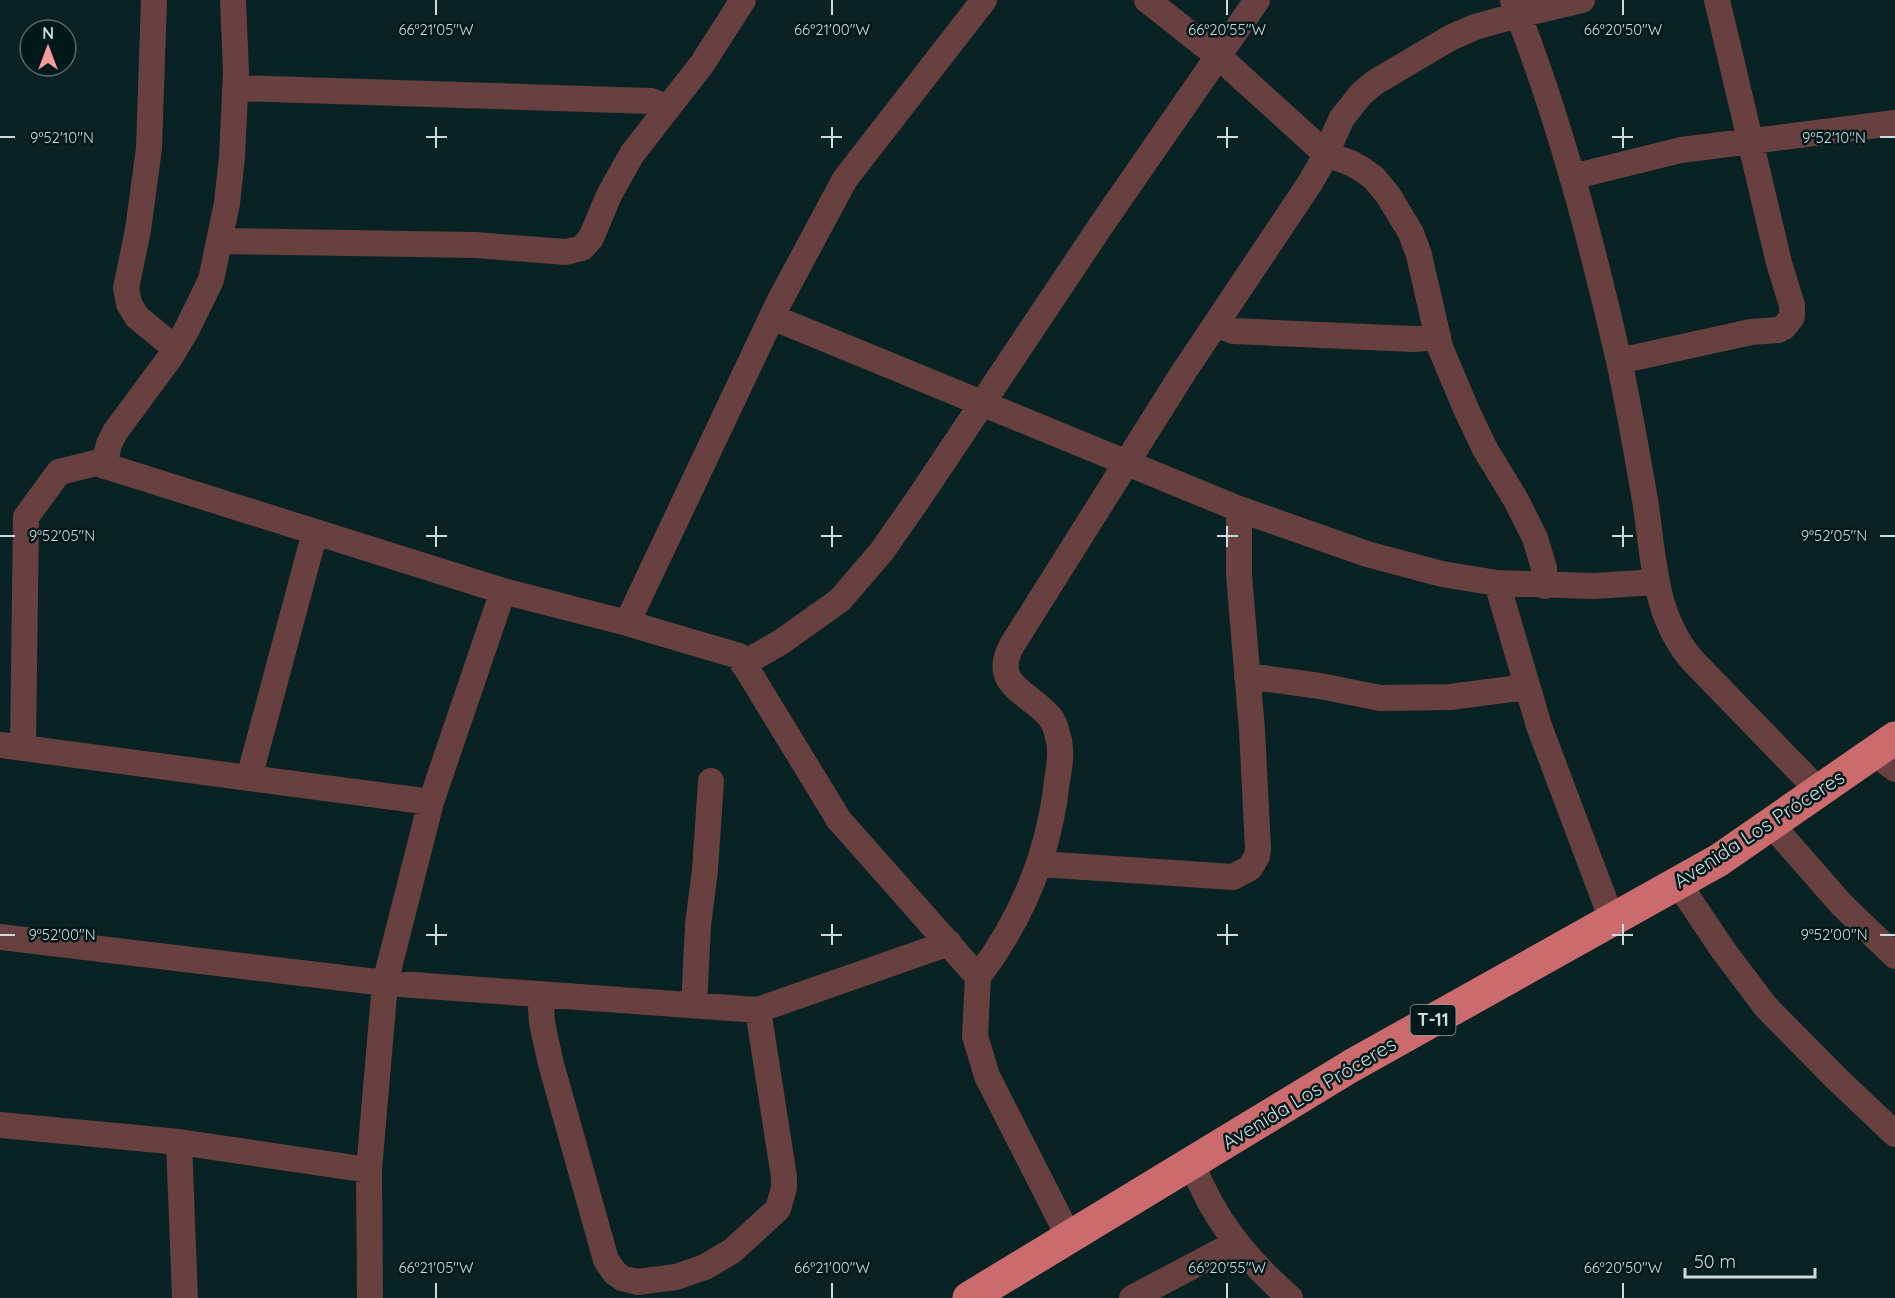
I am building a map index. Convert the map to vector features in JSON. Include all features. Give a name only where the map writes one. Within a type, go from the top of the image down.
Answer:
[{"type":"highway","name":"Avenida Los Próceres","points":[[969,1298],[1351,1066],[1719,860],[1819,791],[1888,754]]},
{"type":"street","points":[[154,0],[149,148],[138,230],[126,288],[129,304],[137,317],[175,348]]},
{"type":"street","points":[[104,466],[109,444],[115,432],[175,348],[211,280],[227,203],[232,157],[235,88],[233,0]]},
{"type":"street","points":[[219,241],[439,244],[574,251],[582,248],[591,238],[600,213],[620,174],[639,145],[702,64],[743,0]]},
{"type":"street","points":[[627,623],[772,317],[845,179],[984,0]]},
{"type":"street","points":[[1147,0],[1218,56],[1326,154],[1345,160],[1363,170],[1381,187],[1400,214],[1419,255],[1438,337],[1466,409],[1485,449],[1516,500],[1535,538],[1544,568],[1545,586]]},
{"type":"street","points":[[743,664],[781,642],[840,600],[882,551],[1104,221],[1257,0]]},
{"type":"street","points":[[1069,1237],[987,1076],[975,1036],[978,977],[1008,935],[1024,904],[1040,864],[1056,797],[1060,764],[1059,742],[1049,716],[1014,687],[1007,675],[1006,660],[1012,645],[1216,324],[1310,183],[1349,106],[1374,83],[1450,38],[1515,7],[1582,0]]},
{"type":"street","points":[[1619,361],[1751,332],[1778,330],[1789,323],[1793,310],[1779,264],[1717,0]]},
{"type":"street","points":[[1515,7],[1544,86],[1572,177],[1619,361],[1641,477],[1662,609],[1668,625],[1683,650],[1819,791]]},
{"type":"street","points":[[235,88],[651,101],[668,108]]},
{"type":"street","points":[[1572,177],[1681,150],[1895,123]]},
{"type":"street","points":[[772,317],[1239,509],[1404,565],[1497,583],[1593,586],[1657,582]]},
{"type":"street","points":[[1216,324],[1233,331],[1413,339],[1438,337]]},
{"type":"street","points":[[431,802],[11,747],[26,517],[59,472],[96,463],[503,591],[627,623],[739,656],[839,820],[978,977]]},
{"type":"street","points":[[1040,864],[1226,877],[1239,875],[1250,868],[1257,856],[1239,575],[1239,509]]},
{"type":"street","points":[[249,778],[315,532]]},
{"type":"street","points":[[1497,583],[1539,726],[1612,920]]},
{"type":"street","points":[[370,1298],[369,1170],[385,983],[431,802],[503,591]]},
{"type":"street","points":[[1247,676],[1320,686],[1380,698],[1450,697],[1527,687]]},
{"type":"street","points":[[694,1006],[698,924],[706,859],[711,781]]},
{"type":"street","points":[[1771,824],[1842,905],[1895,956]]},
{"type":"street","points":[[1678,883],[1723,950],[1766,1007],[1895,1134]]},
{"type":"street","points":[[0,937],[385,983],[758,1010],[949,944]]},
{"type":"street","points":[[540,994],[542,1023],[551,1064],[606,1260],[615,1273],[622,1278],[637,1282],[676,1277],[705,1267],[732,1251],[778,1209],[784,1188],[784,1177],[758,1010]]},
{"type":"street","points":[[0,1125],[179,1142],[369,1170]]},
{"type":"street","points":[[179,1142],[185,1298]]},
{"type":"street","points":[[1192,1162],[1208,1201],[1236,1243],[1290,1298]]},
{"type":"street","points":[[1132,1298],[1236,1243]]}]
